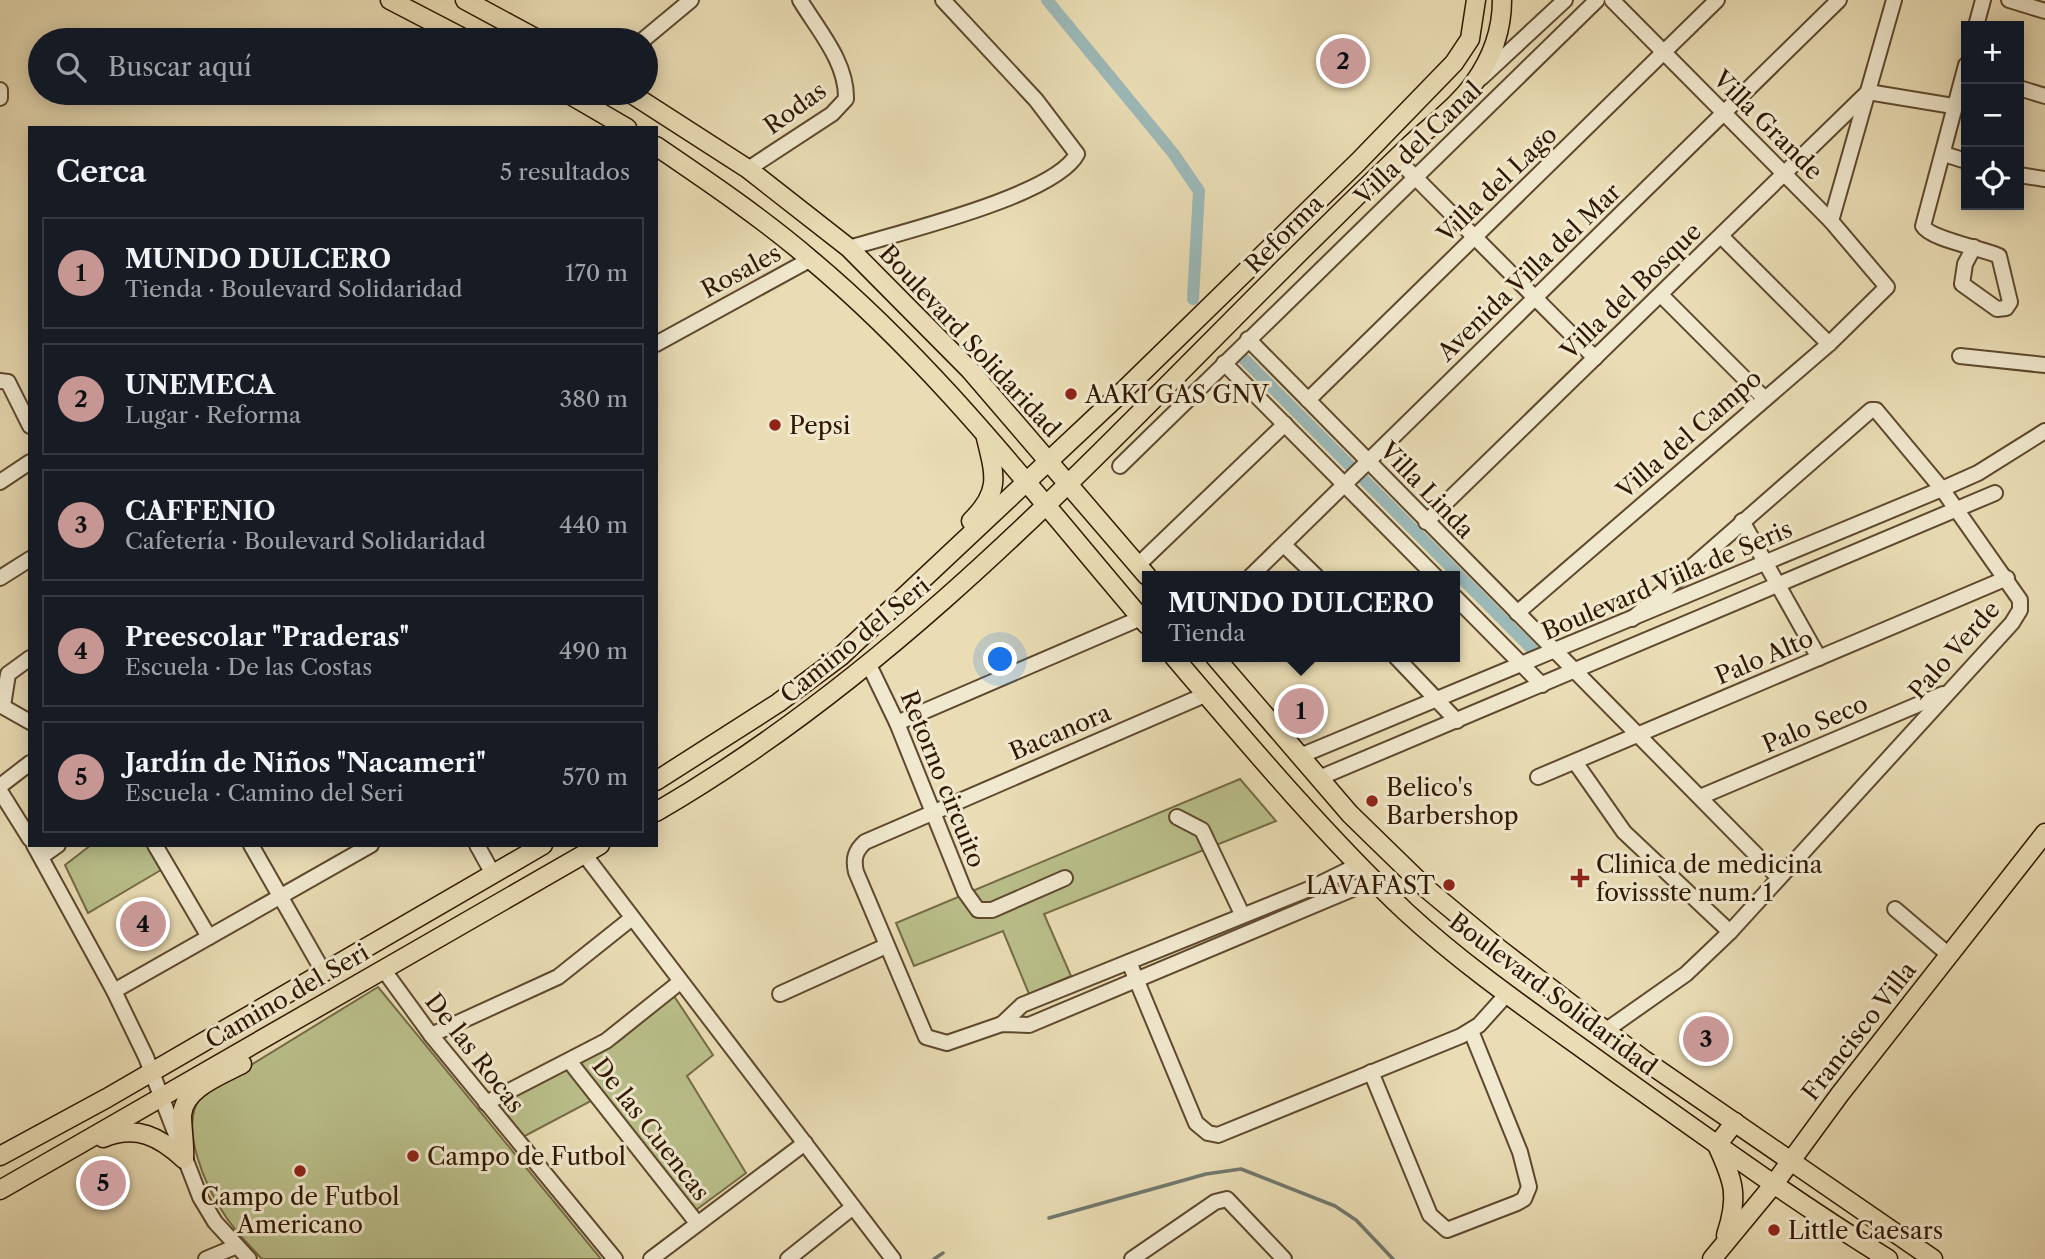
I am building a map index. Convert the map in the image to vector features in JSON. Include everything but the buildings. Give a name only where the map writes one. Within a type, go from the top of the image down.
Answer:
[{"type":"main road","points":[[390,0],[444,28]]},
{"type":"main road","points":[[465,0],[517,28]]},
{"type":"main road","name":"Reforma","points":[[1049,463],[1328,191],[1454,63],[1472,32],[1476,0]]},
{"type":"main road","name":"Reforma","points":[[1067,484],[1345,207],[1472,86],[1497,40],[1502,0]]},
{"type":"main road","points":[[604,105],[625,126]]},
{"type":"main road","name":"Boulevard Solidaridad","points":[[649,105],[748,169],[849,248],[960,360],[1142,571]]},
{"type":"main road","points":[[658,147],[811,259],[876,319],[1028,481],[1142,619]]},
{"type":"main road","points":[[1328,191],[1345,207]]},
{"type":"main road","points":[[898,605],[925,566],[990,499],[994,482],[985,435]]},
{"type":"main road","name":"Camino del Seri","points":[[658,780],[778,703],[841,656],[1049,463]]},
{"type":"main road","name":"Camino del Seri","points":[[658,811],[762,744],[869,664],[979,569],[1067,484]]},
{"type":"main road","name":"Boulevard Solidaridad","points":[[1178,662],[1283,787],[1358,865],[1441,943],[1506,995],[1717,1145],[1888,1259]]},
{"type":"main road","name":"Boulevard Solidaridad","points":[[1219,662],[1350,814],[1427,889],[1605,1031],[1933,1259]]},
{"type":"main road","name":"Francisco Villa","points":[[1716,1254],[1774,1184],[2045,833]]},
{"type":"main road","name":"Camino del Seri","points":[[0,1156],[152,1072],[540,847]]},
{"type":"main road","name":"Camino del Seri","points":[[0,1190],[592,850]]},
{"type":"main road","points":[[184,1159],[182,1116],[190,1097],[250,1059],[267,1035]]},
{"type":"main road","points":[[1716,1254],[1735,1198],[1731,1174],[1717,1145],[1735,1122]]},
{"type":"main road","points":[[50,1161],[108,1135],[132,1131],[161,1140],[184,1159]]},
{"type":"street","points":[[657,28],[691,0]]},
{"type":"street","name":"Rodas","points":[[748,169],[832,114],[846,99],[844,76],[838,60],[800,0]]},
{"type":"street","points":[[849,248],[1010,197],[1042,183],[1072,161],[1077,154],[1035,100],[943,0]]},
{"type":"street","name":"Villa del Canal","points":[[1472,86],[1564,0]]},
{"type":"street","name":"Villa del Canal","points":[[1120,466],[1597,0]]},
{"type":"street","name":"Villa Grande","points":[[1612,0],[1831,221],[1887,287]]},
{"type":"street","name":"Villa del Lago","points":[[1308,400],[1717,0]]},
{"type":"street","name":"Avenida Villa del Mar","points":[[1256,571],[1839,0]]},
{"type":"street","points":[[1831,221],[1894,0]]},
{"type":"street","points":[[1977,21],[1983,0]]},
{"type":"street","points":[[2008,0],[2045,11]]},
{"type":"street","points":[[1961,84],[1924,230],[1974,247]]},
{"type":"street","points":[[0,90],[0,98]]},
{"type":"street","points":[[2024,90],[2045,96]]},
{"type":"street","points":[[1868,92],[1954,106]]},
{"type":"street","name":"Villa del Bosque","points":[[1426,522],[1662,296],[1868,92]]},
{"type":"street","points":[[1944,154],[1961,159]]},
{"type":"street","points":[[1396,158],[1595,358]]},
{"type":"street","points":[[2024,176],[2045,179]]},
{"type":"street","points":[[1721,236],[1829,344]]},
{"type":"street","name":"Rosales","points":[[658,343],[811,259]]},
{"type":"street","name":"Villa del Campo","points":[[1517,612],[1829,344],[1887,287]]},
{"type":"street","points":[[1662,296],[1765,399]]},
{"type":"street","name":"Villa Linda","points":[[1248,340],[1779,878]]},
{"type":"street","points":[[1960,356],[2045,365]]},
{"type":"street","points":[[1224,363],[1346,481],[1430,571]]},
{"type":"street","points":[[0,381],[8,382],[28,422]]},
{"type":"street","name":"Palo Verde","points":[[1605,1031],[1686,974],[1730,932],[2018,616],[2020,600],[1942,489],[1876,410],[1871,410],[1632,619]]},
{"type":"street","points":[[1142,571],[1285,424]]},
{"type":"street","name":"Boulevard Viila de Seris","points":[[1300,756],[1942,489],[1978,473],[2045,431]]},
{"type":"street","points":[[0,482],[28,463]]},
{"type":"street","name":"Boulevard Viila de Seris","points":[[1319,778],[1995,493]]},
{"type":"street","points":[[1742,521],[1819,658]]},
{"type":"street","points":[[1284,545],[1311,571]]},
{"type":"street","points":[[0,579],[28,560]]},
{"type":"street","name":"Palo Alto","points":[[1538,777],[2007,578]]},
{"type":"street","points":[[1460,602],[1542,685]]},
{"type":"street","points":[[897,723],[1142,622]]},
{"type":"street","points":[[27,721],[1,706],[8,674],[28,659]]},
{"type":"street","points":[[1401,662],[1457,721]]},
{"type":"street","name":"Retorno circuito","points":[[869,664],[897,723],[965,892],[978,910],[992,910],[1065,878]]},
{"type":"street","name":"Palo Seco","points":[[1700,797],[1948,692]]},
{"type":"street","name":"Bacanora","points":[[932,811],[1207,694]]},
{"type":"street","points":[[1575,762],[1624,832],[1730,932]]},
{"type":"street","points":[[0,786],[28,765]]},
{"type":"street","points":[[0,791],[28,836]]},
{"type":"street","name":"Retorno circuito","points":[[932,811],[865,842],[854,858],[856,872],[926,1037],[947,1043],[1002,1024]]},
{"type":"street","points":[[1177,817],[1202,830],[1242,914]]},
{"type":"street","points":[[156,847],[209,937]]},
{"type":"street","points":[[252,847],[324,972]]},
{"type":"street","points":[[114,991],[368,847]]},
{"type":"street","points":[[478,847],[493,874]]},
{"type":"street","points":[[592,850],[632,918],[893,1259]]},
{"type":"street","points":[[37,851],[114,991],[152,1072],[184,1159],[215,1222],[249,1259]]},
{"type":"street","points":[[1002,1024],[1022,1005],[1309,888],[1358,865]]},
{"type":"street","points":[[1002,1024],[1029,1025],[1374,880]]},
{"type":"street","points":[[1309,888],[1318,905]]},
{"type":"street","points":[[1895,909],[1949,955]]},
{"type":"street","points":[[431,1035],[558,977],[632,918]]},
{"type":"street","points":[[780,994],[886,946]]},
{"type":"street","points":[[1129,962],[1185,1100],[1196,1123],[1208,1133],[1230,1133],[1471,1031],[1506,995]]},
{"type":"street","name":"De las Rocas","points":[[383,969],[486,1104],[615,1259]]},
{"type":"street","points":[[486,1104],[570,1062],[632,1024],[680,982]]},
{"type":"street","points":[[1371,1072],[1430,1215],[1447,1230],[1467,1225],[1524,1199],[1529,1187],[1520,1152],[1471,1031]]},
{"type":"street","name":"De las Cuencas","points":[[570,1062],[697,1223]]},
{"type":"street","points":[[651,1259],[805,1143]]},
{"type":"street","points":[[1132,1259],[1223,1199],[1230,1200],[1284,1259]]},
{"type":"street","points":[[788,1259],[853,1207]]},
{"type":"street","points":[[206,1259],[237,1246]]},
{"type":"green space","points":[[1240,779],[1276,821],[1044,914],[1071,976],[1029,994],[1003,931],[914,966],[896,923]]},
{"type":"green space","points":[[88,847],[148,847],[161,870],[88,913],[65,865]]},
{"type":"green space","points":[[378,987],[601,1259],[262,1259],[234,1228],[210,1190],[197,1156],[192,1123],[195,1108],[202,1095]]},
{"type":"green space","points":[[674,996],[713,1055],[687,1076],[746,1173],[696,1210],[602,1095],[521,1138],[493,1106],[618,1042]]},
{"type":"waterway","points":[[1047,0],[1173,153],[1199,191],[1193,299]]},
{"type":"waterway","points":[[1243,358],[1455,571]]},
{"type":"waterway","points":[[1460,576],[1535,652]]},
{"type":"waterway","points":[[1049,1218],[1206,1174],[1241,1169],[1335,1206],[1356,1220],[1393,1259]]},
{"type":"waterway","points":[[934,1259],[943,1253]]},
{"type":"place","name":"UNEMECA","points":[[1343,61]]},
{"type":"place","name":"AAKI GAS GNV","points":[[1071,394]]},
{"type":"place","name":"Pepsi","points":[[775,425]]},
{"type":"place","name":"MUNDO DULCERO","points":[[1301,711]]},
{"type":"place","name":"Belico's Barbershop","points":[[1372,801]]},
{"type":"place","name":"Clinica de medicina fovissste num. 1","points":[[1580,878]]},
{"type":"place","name":"LAVAFAST","points":[[1449,885]]},
{"type":"place","name":"Preescolar \"Praderas\"","points":[[143,924]]},
{"type":"place","name":"CAFFENIO","points":[[1706,1039]]},
{"type":"place","name":"Campo de Futbol","points":[[413,1156]]},
{"type":"place","name":"Campo de Futbol Americano","points":[[300,1171]]},
{"type":"place","name":"Jardín de Niños \"Nacameri\"","points":[[103,1183]]},
{"type":"place","name":"Little Caesars","points":[[1774,1230]]}]
